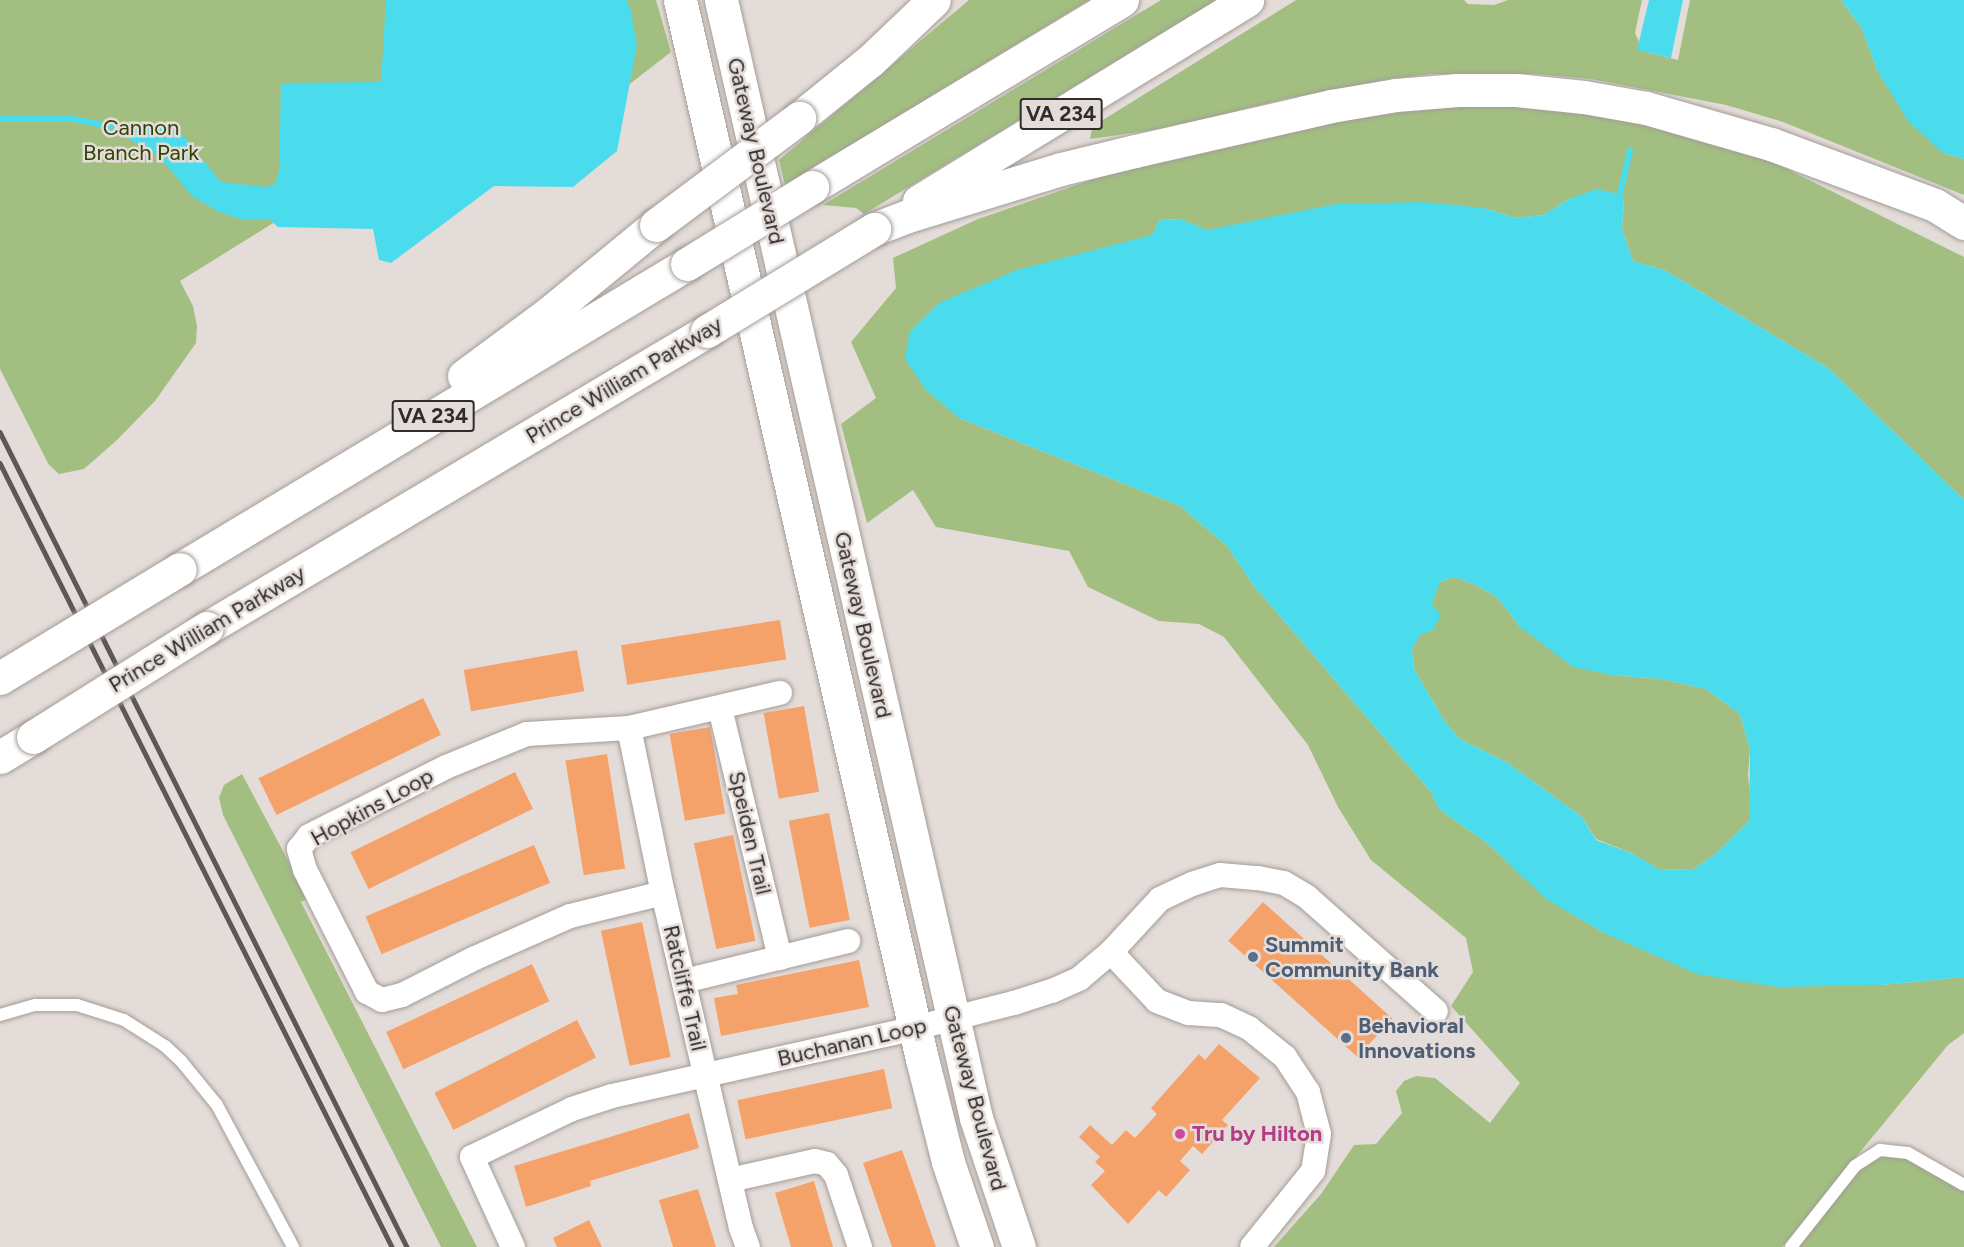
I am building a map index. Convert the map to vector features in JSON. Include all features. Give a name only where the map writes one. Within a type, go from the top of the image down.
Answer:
[{"type":"main road","name":"Gateway Boulevard","points":[[680,0],[915,1028],[948,1162],[977,1247]]},
{"type":"main road","name":"Gateway Boulevard","points":[[722,0],[976,1118],[1019,1247]]},
{"type":"main road","points":[[870,61],[934,0]]},
{"type":"main road","points":[[305,493],[549,313],[656,225],[799,118],[947,0]]},
{"type":"main road","name":"VA 234","points":[[0,678],[1122,0]]},
{"type":"main road","name":"Prince William Parkway","points":[[0,757],[207,628],[707,331],[1247,0]]},
{"type":"main road","points":[[874,229],[908,216],[1061,170],[1135,151],[1331,106],[1396,94],[1458,90],[1516,90],[1584,97],[1646,108],[1771,144],[1949,211],[1964,223]]},
{"type":"street","points":[[629,728],[780,693]]},
{"type":"street","name":"Speiden Trail","points":[[720,708],[780,958]]},
{"type":"street","name":"Ratcliffe Trail","points":[[629,728],[663,893],[741,1228],[748,1247]]},
{"type":"street","name":"Hopkins Loop","points":[[629,728],[527,734],[446,767],[309,836],[299,849],[305,870],[367,992],[382,1000],[402,994],[475,958],[570,916],[663,893]]},
{"type":"street","name":"Buchanan Loop","points":[[513,1247],[472,1157],[572,1109],[612,1095],[915,1028],[1052,991],[1078,979],[1111,952],[1160,899],[1192,884],[1220,875],[1284,883],[1307,897],[1436,1011]]},
{"type":"street","points":[[684,981],[848,941]]},
{"type":"street","points":[[1111,952],[1157,1002],[1189,1012],[1221,1015],[1250,1028],[1285,1057],[1308,1092],[1319,1134],[1313,1172],[1252,1247]]},
{"type":"street","points":[[730,1180],[815,1161],[827,1164],[836,1175],[860,1247]]},
{"type":"lane","points":[[0,1015],[36,1005],[77,1005],[123,1020],[165,1046],[181,1061],[217,1105],[293,1247]]},
{"type":"lane","points":[[1791,1247],[1855,1166],[1880,1150],[1908,1153],[1964,1185]]},
{"type":"green space","name":"Cannon Branch Park","points":[[0,0],[656,0],[671,52],[613,97],[487,90],[180,281],[193,306],[197,326],[196,343],[155,401],[117,440],[84,469],[59,474],[49,465],[0,369]]},
{"type":"green space","points":[[969,0],[1089,0],[785,185],[779,160]]},
{"type":"green space","points":[[1161,0],[1217,0],[864,214],[856,208],[823,205]]},
{"type":"green space","points":[[1296,0],[1464,0],[1468,4],[1494,5],[1508,0],[1642,0],[1635,33],[1639,42],[1638,50],[1678,60],[1690,0],[1841,0],[1861,27],[1878,72],[1943,153],[1964,159],[1964,195],[1783,122],[1726,105],[1591,79],[1537,74],[1431,74],[1390,79],[1285,99],[1168,128],[1090,139],[1092,129],[1098,123]]},
{"type":"green space","points":[[1412,104],[1598,108],[1753,152],[1964,257],[1964,500],[1828,368],[1664,270],[1633,261],[1622,229],[1624,200],[1571,198],[1543,215],[1515,218],[1484,208],[1206,230],[1180,219],[1160,220],[1152,235],[1117,246],[959,418],[1180,506],[1227,546],[1254,586],[1431,792],[1439,809],[1487,843],[1547,899],[1604,933],[1882,985],[1964,977],[1964,1033],[1948,1045],[1782,1247],[1274,1247],[1321,1194],[1354,1145],[1376,1144],[1402,1113],[1396,1091],[1404,1081],[1416,1076],[1435,1078],[1490,1123],[1520,1083],[1451,1006],[1473,972],[1466,938],[1371,860],[1338,807],[1308,745],[1224,637],[1199,624],[1159,621],[1088,587],[1069,551],[936,527],[913,490],[867,523],[841,424],[876,398],[851,342],[896,288],[893,258],[978,219],[1097,178],[1324,121]]},
{"type":"green space","points":[[1454,577],[1474,584],[1497,597],[1520,627],[1611,675],[1662,679],[1706,689],[1740,714],[1750,750],[1749,821],[1713,856],[1692,870],[1659,869],[1631,853],[1596,839],[1582,817],[1508,763],[1460,739],[1445,722],[1414,669],[1412,649],[1440,582]]},
{"type":"green space","points":[[242,774],[308,898],[301,902],[477,1247],[441,1247],[223,815],[219,798],[224,785]]},
{"type":"green space","points":[[1891,1149],[1964,1185],[1964,1247],[1791,1247],[1855,1166]]},
{"type":"water","points":[[386,0],[626,0],[630,7],[637,45],[617,151],[573,187],[494,186],[391,263],[379,260],[373,229],[278,227],[270,220],[240,219],[217,211],[192,196],[159,156],[129,139],[123,129],[135,121],[177,128],[221,182],[267,187],[275,184],[279,171],[281,83],[381,82]]},
{"type":"water","points":[[1649,0],[1683,0],[1671,58],[1637,50]]},
{"type":"water","points":[[1841,0],[1964,0],[1964,159],[1943,153],[1908,121],[1878,72],[1861,27]]},
{"type":"water","points":[[1597,189],[1620,194],[1624,200],[1622,229],[1633,261],[1664,270],[1828,368],[1964,500],[1964,977],[1882,985],[1777,987],[1697,974],[1604,933],[1546,899],[1487,843],[1439,809],[1431,792],[1254,586],[1227,546],[1180,506],[959,418],[926,390],[905,359],[910,331],[939,303],[1017,270],[1152,235],[1160,220],[1180,219],[1207,230],[1336,204],[1423,202],[1484,208],[1515,218],[1543,215],[1571,198]],"holes":[[[1454,577],[1474,584],[1497,597],[1520,627],[1573,667],[1611,675],[1662,679],[1706,689],[1740,714],[1750,750],[1749,821],[1713,856],[1692,870],[1659,869],[1631,853],[1596,840],[1582,817],[1508,763],[1460,739],[1445,722],[1414,669],[1412,649],[1420,635],[1433,630],[1441,615],[1432,604],[1440,582]]]},
{"type":"building","points":[[780,620],[786,660],[627,685],[621,645]]},
{"type":"building","points":[[577,650],[584,691],[471,711],[464,670]]},
{"type":"building","points":[[423,698],[441,735],[276,815],[259,778]]},
{"type":"building","points":[[804,706],[819,792],[779,799],[764,713]]},
{"type":"building","points":[[710,727],[725,814],[685,821],[670,734]]},
{"type":"building","points":[[607,754],[625,869],[584,875],[566,761]]},
{"type":"building","points":[[515,772],[533,809],[368,889],[351,852]]},
{"type":"building","points":[[829,813],[850,920],[810,928],[789,821]]},
{"type":"building","points":[[733,835],[755,941],[716,949],[694,843]]},
{"type":"building","points":[[534,845],[550,883],[382,954],[366,917]]},
{"type":"building","points":[[1263,902],[1392,1018],[1358,1057],[1228,941]]},
{"type":"building","points":[[642,922],[671,1057],[630,1066],[601,931]]},
{"type":"building","points":[[859,960],[869,1007],[721,1036],[714,998],[738,994],[736,985]]},
{"type":"building","points":[[532,964],[549,1001],[403,1069],[386,1032]]},
{"type":"building","points":[[577,1020],[596,1057],[454,1130],[434,1093]]},
{"type":"building","name":"Tru by Hilton","points":[[1219,1044],[1260,1078],[1222,1120],[1228,1125],[1202,1154],[1193,1146],[1180,1161],[1190,1170],[1166,1197],[1159,1190],[1128,1224],[1091,1185],[1105,1171],[1095,1162],[1100,1157],[1079,1137],[1090,1125],[1112,1145],[1126,1130],[1135,1138],[1157,1114],[1151,1108],[1199,1054],[1205,1060]]},
{"type":"building","points":[[884,1069],[892,1108],[746,1139],[737,1100]]},
{"type":"building","points":[[689,1113],[699,1148],[590,1181],[591,1186],[526,1207],[514,1166]]},
{"type":"building","points":[[902,1150],[936,1247],[892,1247],[863,1163]]},
{"type":"building","points":[[814,1181],[833,1247],[791,1247],[775,1193]]},
{"type":"building","points":[[698,1189],[716,1247],[673,1247],[659,1200]]},
{"type":"building","points":[[589,1220],[602,1247],[557,1247],[553,1238]]},
{"type":"waterway","points":[[0,119],[74,119],[123,129]]},
{"type":"waterway","points":[[1620,194],[1630,150]]},
{"type":"railway","points":[[0,432],[407,1247]]},
{"type":"railway","points":[[0,463],[392,1247]]},
{"type":"place","name":"Summit Community Bank","points":[[1253,957]]},
{"type":"place","name":"Behavioral Innovations","points":[[1346,1038]]},
{"type":"place","name":"Tru by Hilton","points":[[1180,1134]]}]
